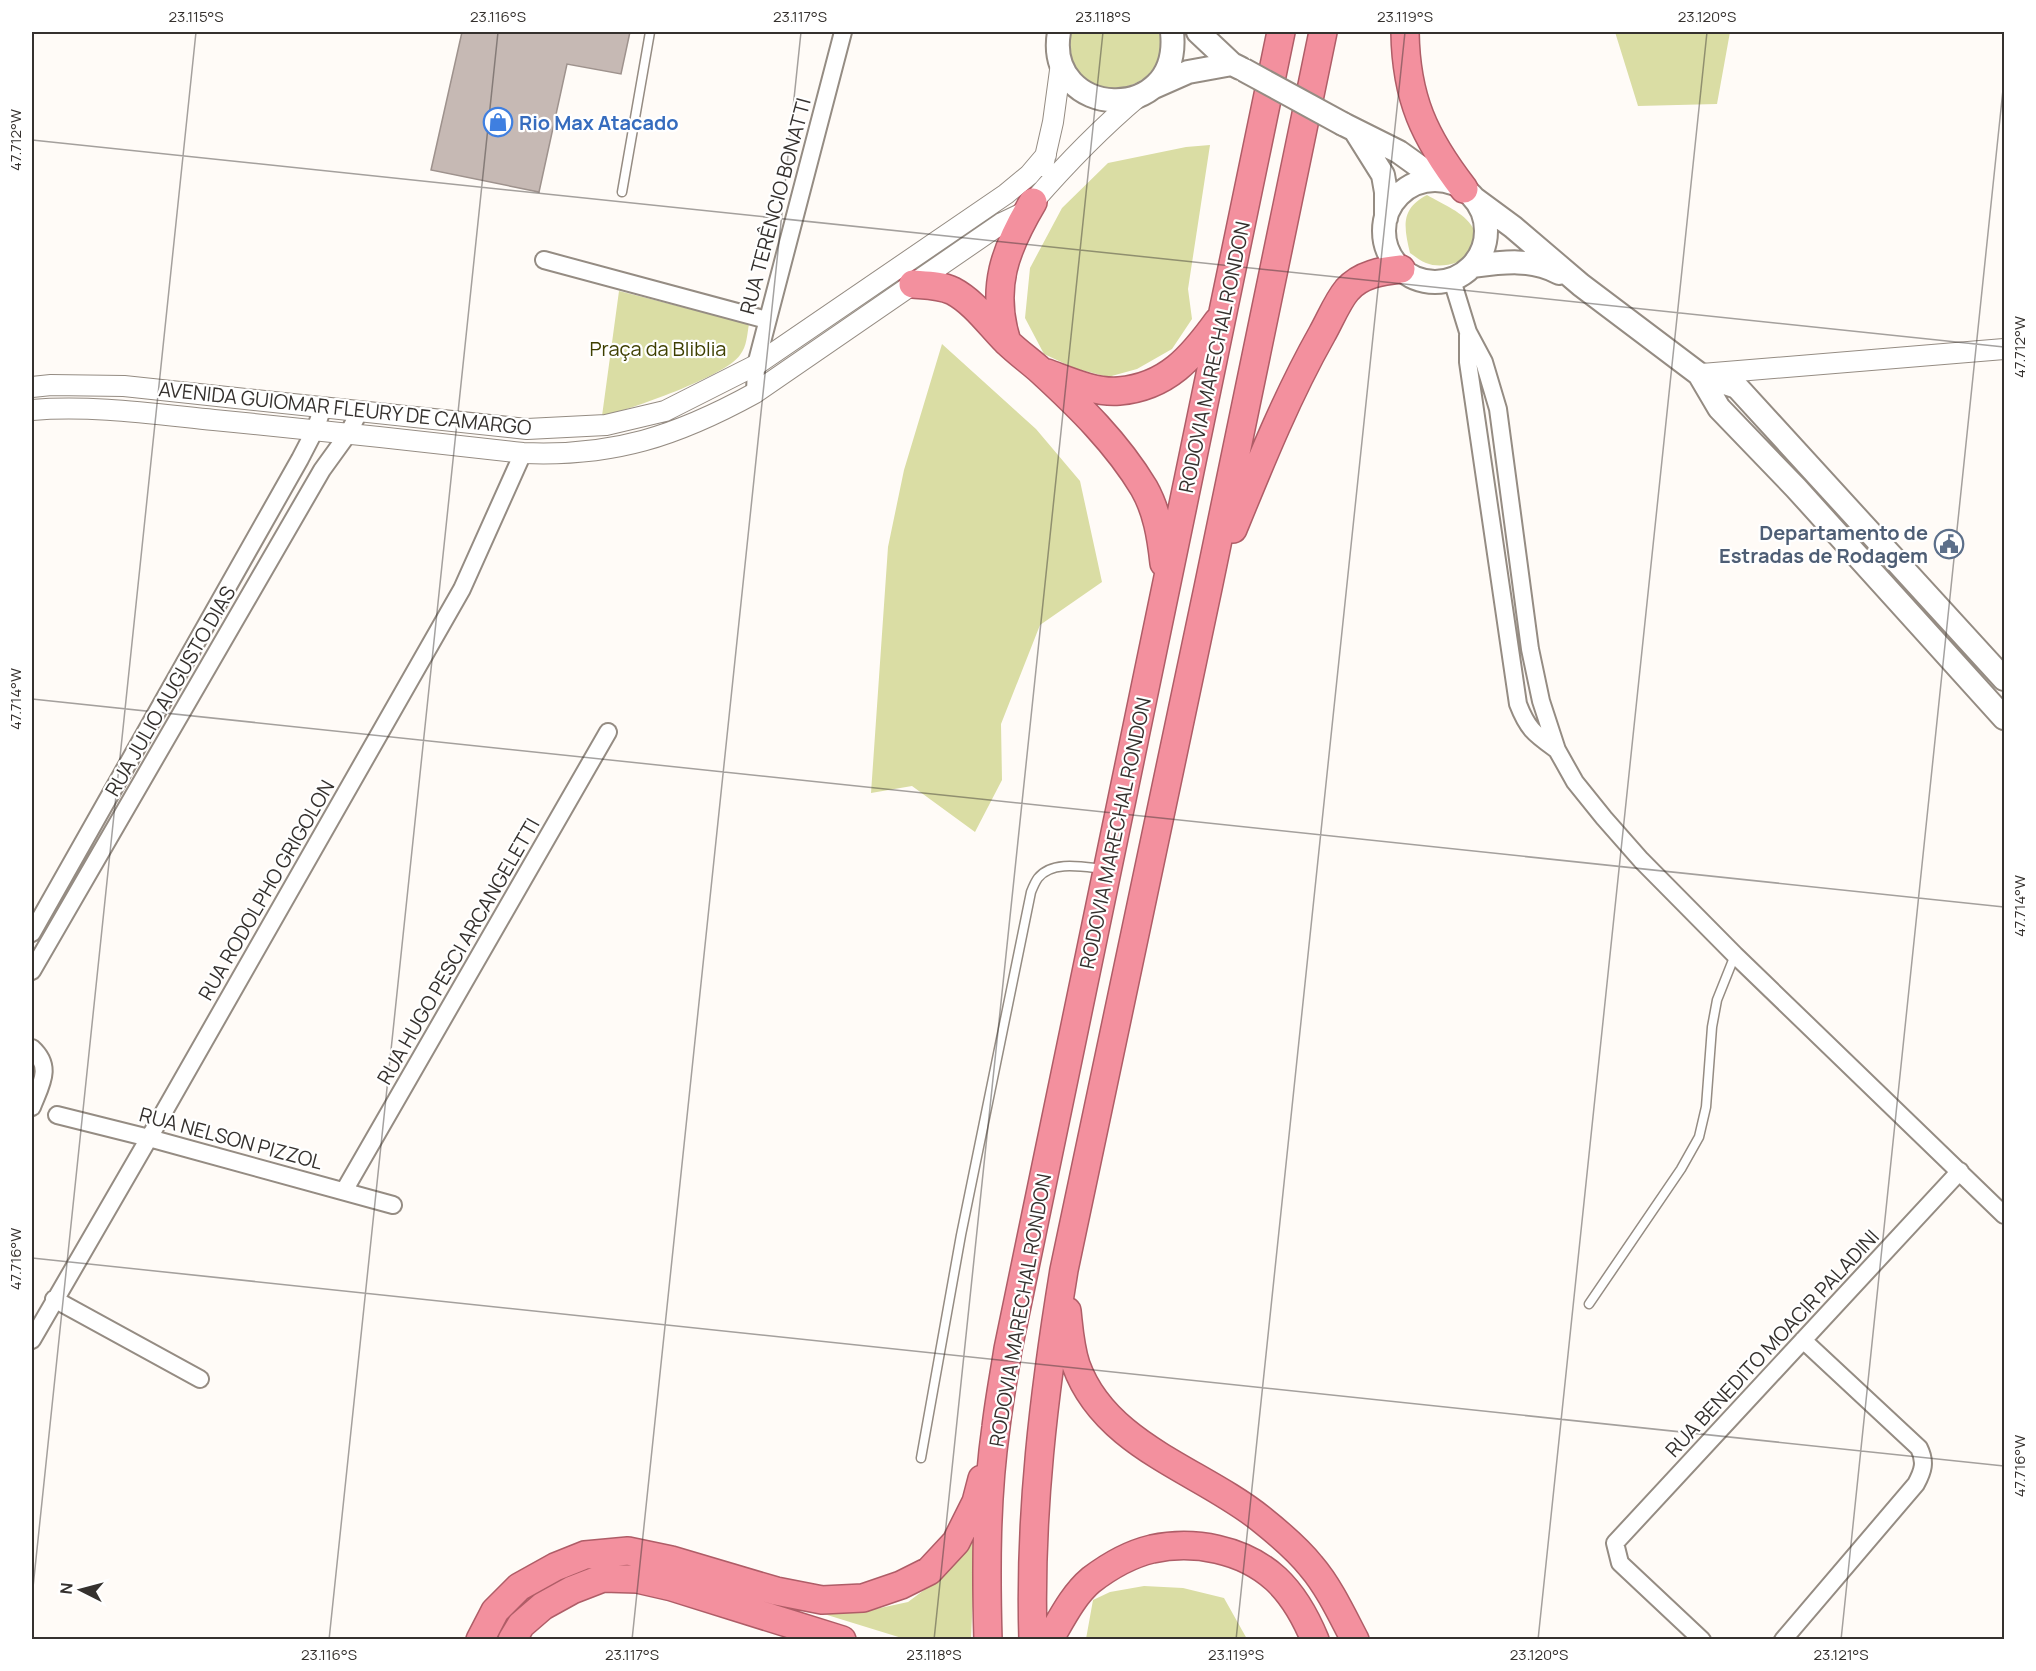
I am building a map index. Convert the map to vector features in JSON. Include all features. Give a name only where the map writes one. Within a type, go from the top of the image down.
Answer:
[{"type":"highway","name":"RODOVIA MARECHAL RONDON","points":[[988,1640],[989,1518],[996,1429],[1026,1261],[1281,32]]},
{"type":"highway","name":"RODOVIA MARECHAL RONDON","points":[[1033,1640],[1031,1584],[1037,1478],[1051,1346],[1064,1270],[1323,32]]},
{"type":"highway","points":[[1405,32],[1406,61],[1414,102],[1425,130],[1443,161],[1470,194]]},
{"type":"highway","points":[[1008,343],[1001,321],[1000,281],[1005,258],[1031,206]]},
{"type":"highway","points":[[1208,588],[1269,441],[1312,351],[1346,291],[1358,281],[1369,276],[1383,271],[1401,270]]},
{"type":"highway","points":[[913,284],[953,291],[967,301],[1008,343],[1041,371],[1099,428],[1125,460],[1145,490],[1160,526],[1166,586]]},
{"type":"highway","points":[[1041,371],[1092,388],[1118,392],[1146,386],[1169,375],[1186,361],[1222,315]]},
{"type":"highway","points":[[1064,1270],[1070,1344],[1076,1366],[1099,1404],[1145,1447],[1261,1518],[1311,1565],[1342,1614],[1355,1640]]},
{"type":"highway","points":[[480,1640],[495,1611],[519,1587],[555,1567],[585,1555],[628,1551],[671,1560],[776,1591],[822,1600],[863,1598],[902,1586],[929,1571],[956,1542],[975,1502],[996,1429]]},
{"type":"highway","points":[[1049,1640],[1075,1598],[1090,1581],[1124,1560],[1152,1549],[1193,1546],[1230,1552],[1257,1564],[1277,1580],[1306,1617],[1315,1640]]},
{"type":"highway","points":[[512,1640],[521,1625],[543,1606],[572,1590],[603,1578],[637,1579],[672,1587],[842,1640]]},
{"type":"main road","points":[[1146,92],[1166,73],[1173,53],[1172,32]]},
{"type":"main road","points":[[1198,32],[1238,67],[1398,152],[1438,180]]},
{"type":"main road","points":[[1057,42],[1070,80],[1084,92],[1101,100],[1120,101],[1146,92],[1188,72],[1238,67]]},
{"type":"main road","points":[[1350,128],[1383,175],[1386,192],[1384,237],[1390,255],[1401,270],[1417,279],[1434,282],[1452,280],[1473,266],[1482,250],[1486,233],[1485,221],[1470,194]]},
{"type":"main road","points":[[1386,218],[1391,205],[1411,186],[1424,181],[1451,182],[1513,227],[1581,285],[1699,374],[1737,387],[2004,679]]},
{"type":"main road","points":[[1473,266],[1505,261],[1546,266],[1581,285]]},
{"type":"main road","points":[[1699,374],[1719,408],[1796,488],[2004,718]]},
{"type":"street","name":"RUA TERÊNCIO BONATTI","points":[[755,393],[756,365],[843,32]]},
{"type":"street","name":"AVENIDA GUIOMAR FLEURY DE CAMARGO","points":[[1031,206],[1053,123],[1057,42]]},
{"type":"street","points":[[32,410],[52,408],[117,411],[523,453],[552,454],[611,449],[665,435],[711,417],[755,393],[1002,223],[1031,206],[1078,151],[1104,125],[1146,92]]},
{"type":"street","name":"AVENIDA GUIOMAR FLEURY DE CAMARGO","points":[[32,387],[124,386],[527,429],[606,425],[665,411],[756,365],[1006,194],[1029,175],[1046,155]]},
{"type":"street","points":[[544,260],[767,320]]},
{"type":"street","points":[[1452,280],[1468,332],[1484,362],[1498,409],[1530,649],[1542,701],[1557,750],[1575,782],[1641,860],[1735,955],[2004,1215]]},
{"type":"street","points":[[1468,332],[1468,362],[1518,704],[1526,723],[1537,735],[1557,750]]},
{"type":"street","points":[[1699,374],[2004,349]]},
{"type":"street","name":"RUA JULIO AUGUSTO DIAS","points":[[32,933],[315,430],[323,407]]},
{"type":"street","name":"RUA JULIO AUGUSTO DIAS","points":[[32,971],[310,490],[348,434],[360,411]]},
{"type":"street","name":"RUA RODOLPHO GRIGOLON","points":[[32,1340],[462,589],[523,453]]},
{"type":"street","points":[[1488,500],[1509,496]]},
{"type":"street","points":[[1498,572],[1518,569]]},
{"type":"street","name":"RUA HUGO PESCI ARCANGELETTI","points":[[344,1191],[608,732]]},
{"type":"street","points":[[32,1048],[42,1060],[45,1068],[32,1107]]},
{"type":"street","name":"RUA NELSON PIZZOL","points":[[57,1114],[393,1205]]},
{"type":"street","name":"RUA BENEDITO MOACIR PALADINI","points":[[1702,1640],[1620,1563],[1615,1543],[1960,1171]]},
{"type":"street","points":[[54,1299],[200,1379]]},
{"type":"street","points":[[1783,1640],[1916,1484],[1924,1462],[1919,1448],[1803,1340]]},
{"type":"lane","points":[[622,192],[650,32]]},
{"type":"lane","points":[[921,1458],[961,1235],[1032,892],[1037,878],[1047,870],[1073,866],[1107,870]]},
{"type":"lane","points":[[1589,1304],[1681,1169],[1699,1137],[1706,1107],[1712,1027],[1717,1000],[1735,955]]},
{"type":"green space","points":[[1070,32],[1159,32],[1160,54],[1152,71],[1138,82],[1122,88],[1104,87],[1087,81],[1075,69],[1069,50]]},
{"type":"green space","points":[[1615,32],[1730,32],[1717,104],[1638,106]]},
{"type":"green space","points":[[1210,145],[1188,289],[1192,319],[1172,349],[1137,369],[1108,377],[1074,368],[1044,354],[1025,318],[1030,268],[1062,208],[1108,163],[1186,147]]},
{"type":"green space","points":[[1427,195],[1469,222],[1476,238],[1471,254],[1454,263],[1435,265],[1424,262],[1410,253],[1406,235],[1406,219],[1412,206]]},
{"type":"green space","name":"Praça da Bliblia","points":[[619,291],[749,324],[744,348],[740,355],[716,373],[654,400],[602,416]]},
{"type":"green space","points":[[942,344],[1036,429],[1080,481],[1102,582],[1040,625],[1001,724],[1002,780],[975,832],[912,786],[871,793],[888,547],[904,470]]},
{"type":"green space","points":[[976,1526],[971,1639],[905,1639],[811,1610],[857,1613],[908,1602],[947,1573]]},
{"type":"green space","points":[[1144,1586],[1183,1588],[1224,1598],[1247,1639],[1086,1639],[1093,1600],[1110,1592]]},
{"type":"building","name":"Rio Max Atacado","points":[[462,32],[630,32],[621,74],[567,64],[539,192],[431,170]]},
{"type":"place","name":"Rio Max Atacado","points":[[498,122]]},
{"type":"place","name":"Departamento de Estradas de Rodagem","points":[[1949,544]]}]
